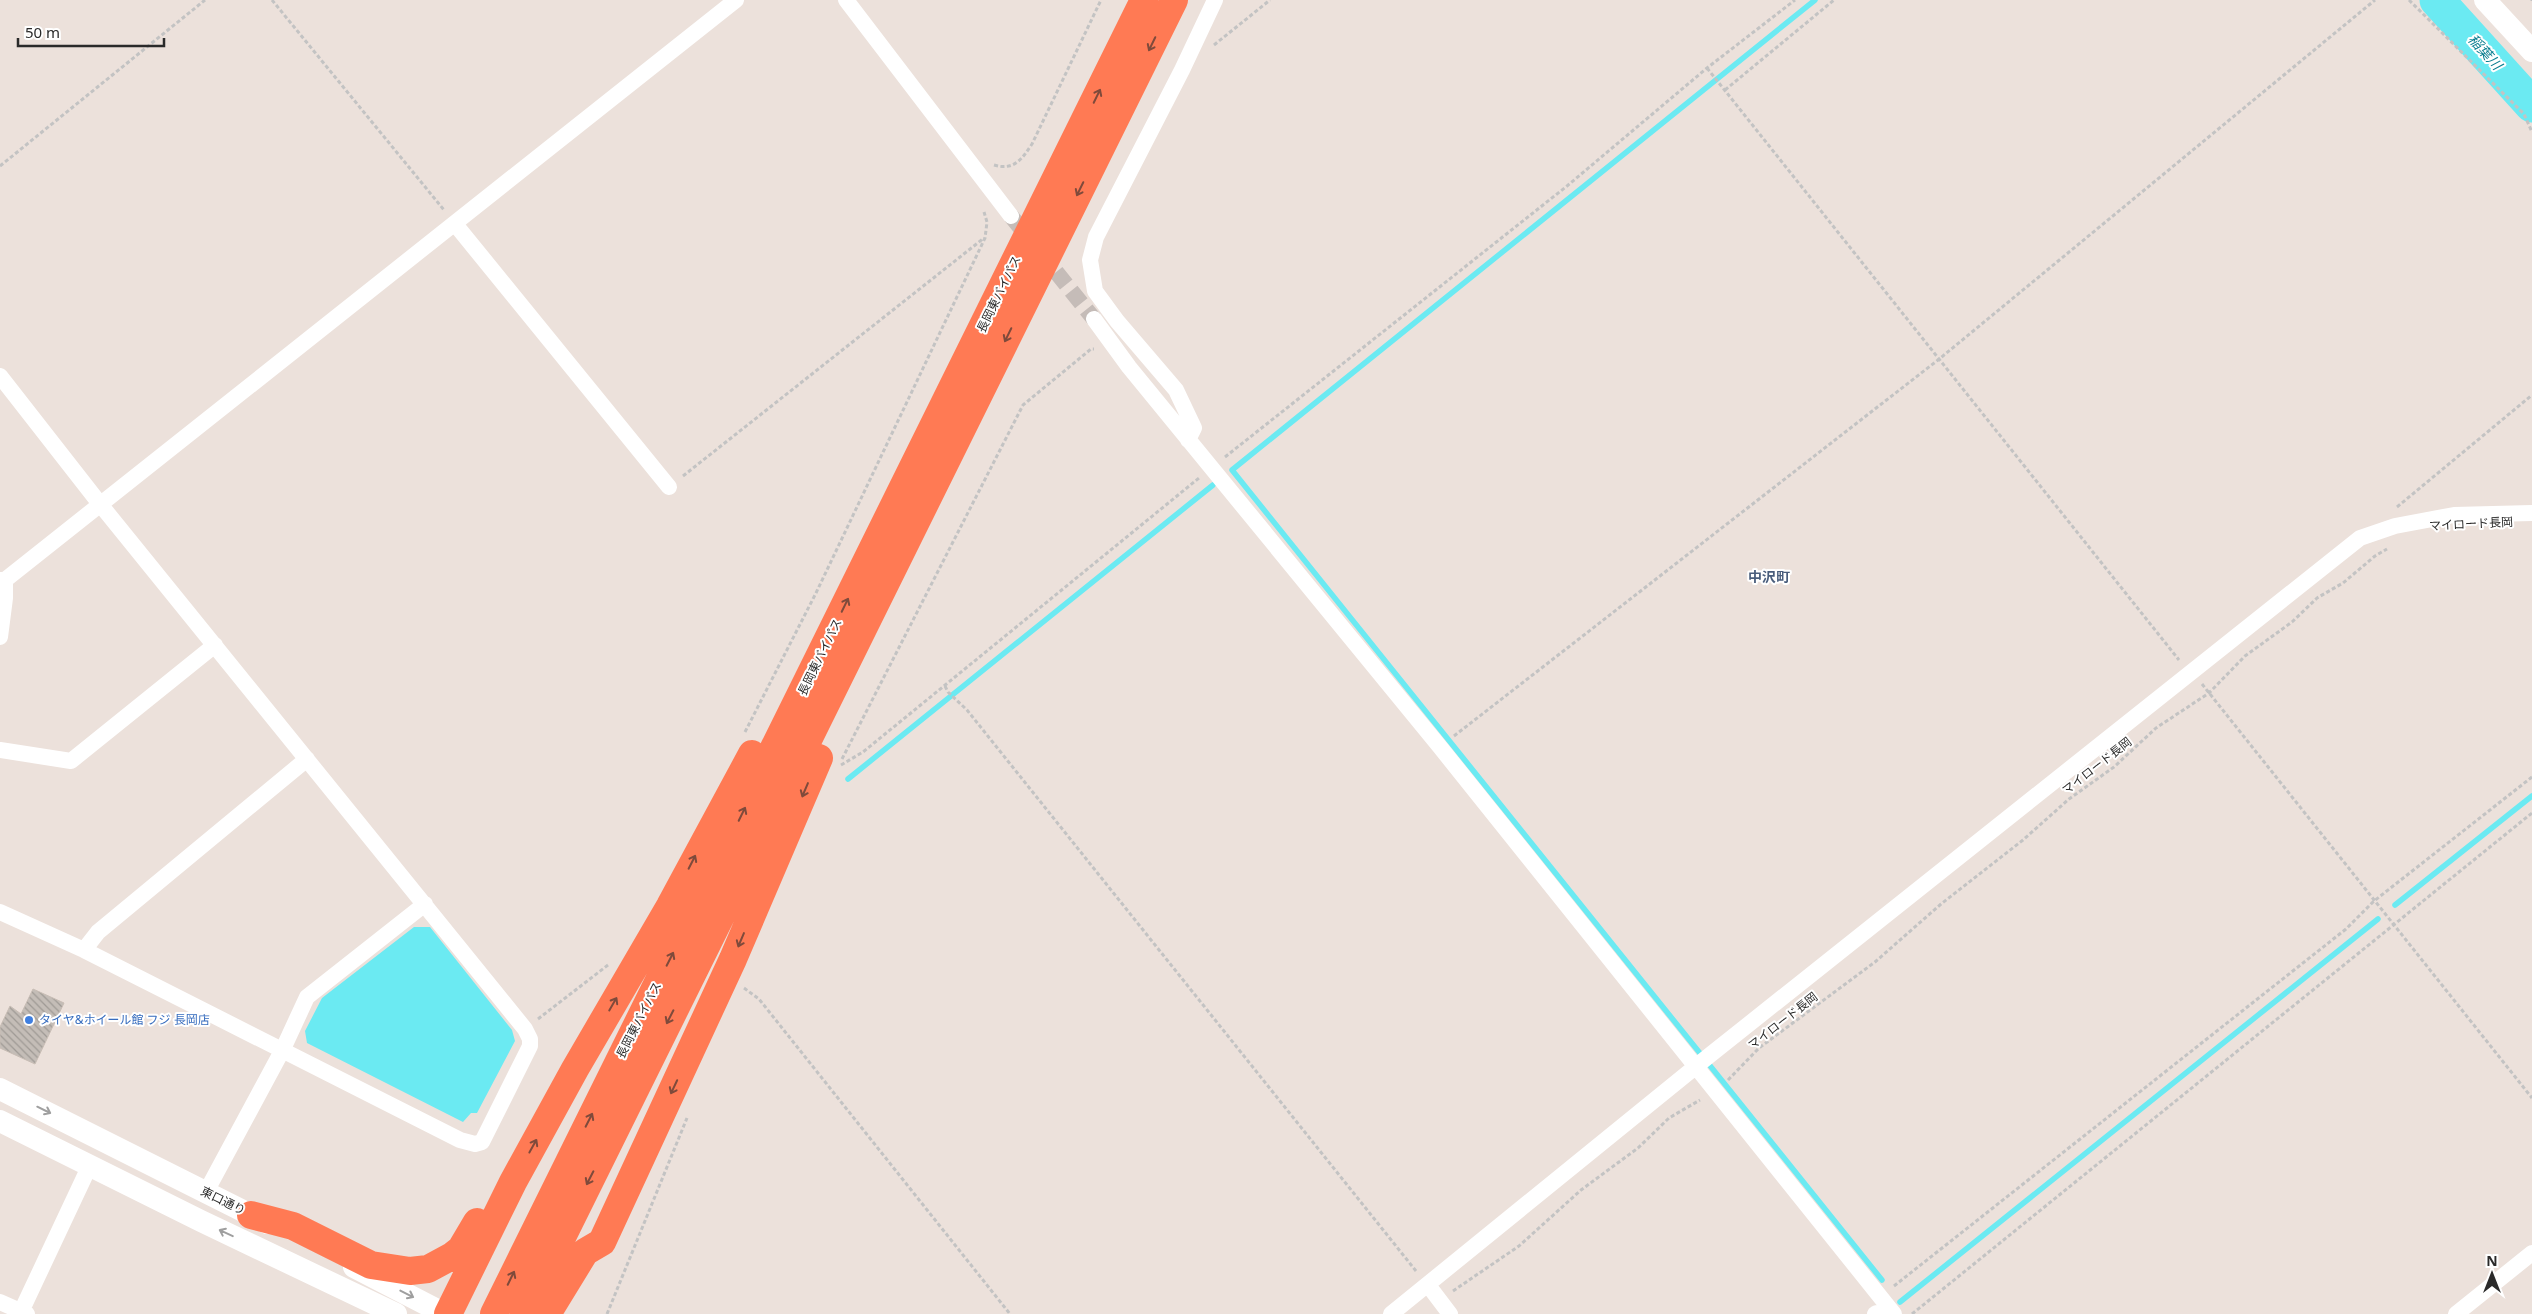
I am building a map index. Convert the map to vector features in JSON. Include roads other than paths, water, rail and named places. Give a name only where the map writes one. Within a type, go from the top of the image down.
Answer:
[{"type":"highway","name":"長岡東バイパス","points":[[524,1314],[540,1248],[1144,0]]},
{"type":"highway","name":"長岡東バイパス","points":[[494,1314],[540,1248],[934,488],[1174,0]]},
{"type":"highway","points":[[447,1314],[513,1182],[580,1061],[670,906],[698,850],[741,775],[897,463],[1075,140]]},
{"type":"highway","points":[[566,1314],[602,1242],[733,959],[934,488]]},
{"type":"highway","points":[[251,1214],[293,1226],[371,1265],[420,1271],[452,1256],[461,1249],[494,1194],[513,1182]]},
{"type":"highway","points":[[547,1314],[585,1252],[602,1242]]},
{"type":"highway","points":[[474,1259],[472,1285],[479,1314]]},
{"type":"street","points":[[0,637],[6,598],[2,580],[455,224],[736,0]]},
{"type":"street","points":[[846,0],[1011,216]]},
{"type":"street","points":[[1188,440],[1194,428],[1176,390],[1117,321],[1095,291],[1090,260],[1096,237],[1182,70],[1215,0]]},
{"type":"street","points":[[2485,0],[2532,51]]},
{"type":"street","points":[[455,224],[669,487]]},
{"type":"street","points":[[1094,318],[1129,367],[1188,440],[1702,1061],[1881,1309]]},
{"type":"street","points":[[0,376],[100,504],[525,1029],[530,1039],[530,1046],[482,1142],[474,1144],[460,1140],[84,950],[0,912]]},
{"type":"street","points":[[1391,1314],[1702,1061],[2360,538],[2395,526],[2454,515],[2532,513]]},
{"type":"street","points":[[0,750],[71,760],[215,645]]},
{"type":"street","points":[[84,950],[98,932],[307,759]]},
{"type":"street","points":[[206,1192],[283,1049],[307,997],[425,904]]},
{"type":"street","name":"東口通り","points":[[0,1089],[447,1314]]},
{"type":"street","points":[[0,1121],[396,1314]]},
{"type":"street","points":[[0,1302],[23,1313],[90,1165]]},
{"type":"street","points":[[261,1249],[368,1314]]},
{"type":"street","points":[[2456,1314],[2532,1253]]},
{"type":"street","points":[[1428,1285],[1450,1314]]},
{"type":"water","points":[[414,927],[430,927],[512,1030],[515,1041],[477,1113],[471,1113],[463,1122],[307,1043],[305,1031],[322,998]]},
{"type":"waterway","points":[[1815,0],[1232,470],[1882,1280]]},
{"type":"waterway","name":"稲葉川","points":[[2437,0],[2532,105]]},
{"type":"waterway","points":[[848,779],[1213,485]]},
{"type":"waterway","points":[[2395,905],[2532,796]]},
{"type":"waterway","points":[[1900,1302],[2378,919]]},
{"type":"tunnel","points":[[1011,216],[1094,319]]},
{"type":"place","name":"タイヤ&ホイール館 フジ 長岡店","points":[[29,1020]]},
{"type":"district","name":"中沢町","points":[[1769,577]]}]
